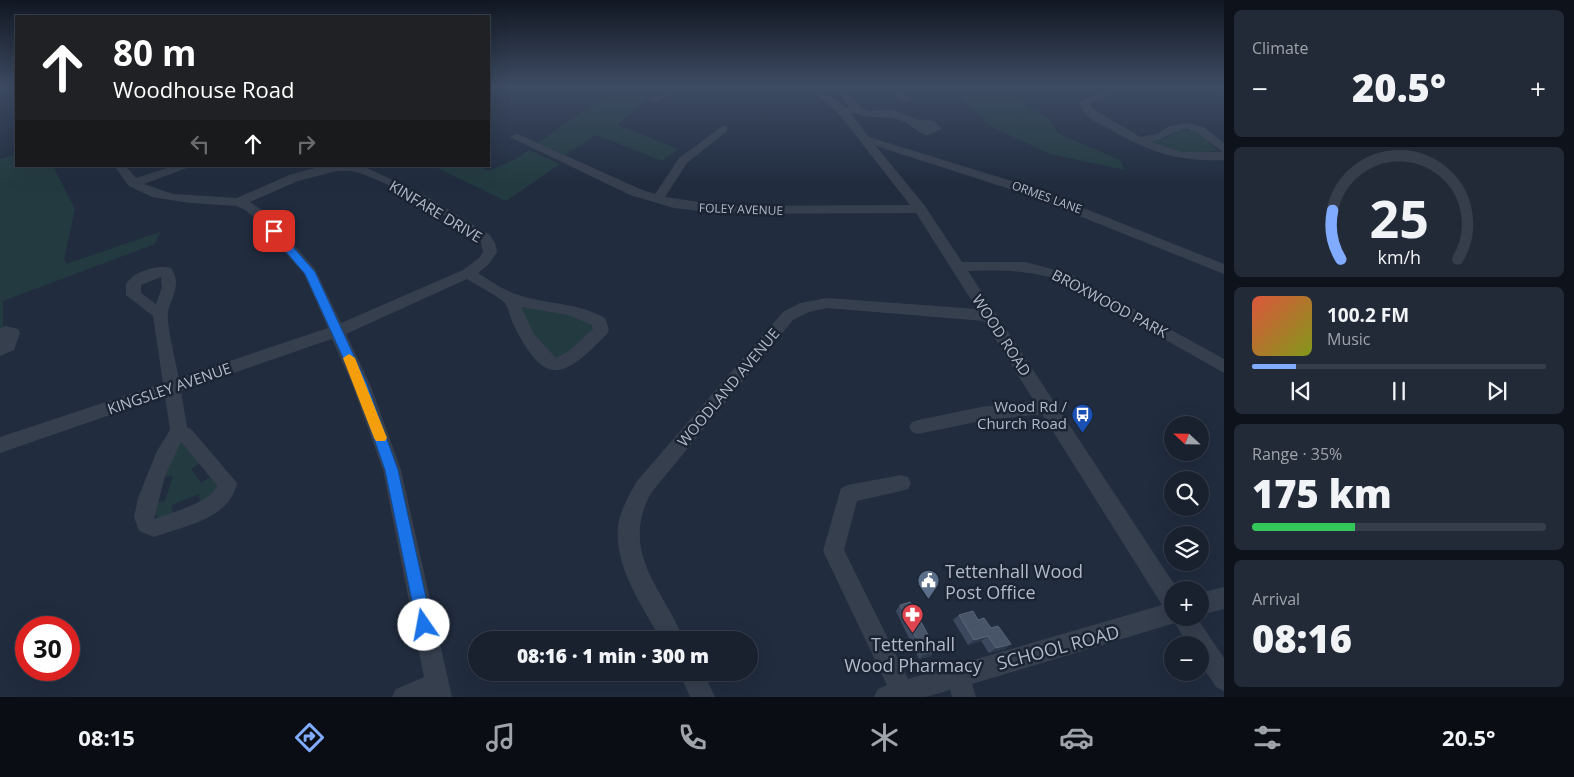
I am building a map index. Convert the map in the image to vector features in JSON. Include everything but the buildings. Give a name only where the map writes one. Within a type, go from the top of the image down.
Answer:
[{"type":"street","name":"WOOD ROAD","points":[[861,119],[872,133],[1164,587]]},
{"type":"street","points":[[904,119],[917,124]]},
{"type":"street","points":[[1097,119],[1137,141],[1161,151],[1189,158],[1224,156]]},
{"type":"street","points":[[1137,141],[1163,136],[1172,129],[1190,127],[1201,130],[1224,149]]},
{"type":"street","points":[[657,200],[683,161],[723,129]]},
{"type":"street","name":"ORMES LANE","points":[[872,133],[937,159],[1081,210],[1164,246],[1224,269]]},
{"type":"street","name":"FOLEY AVENUE","points":[[516,137],[635,192],[657,200],[726,210],[920,209]]},
{"type":"street","points":[[120,167],[124,175],[133,183],[158,195],[239,202],[250,207],[262,217],[310,272],[361,384],[392,470],[438,690],[404,697]]},
{"type":"street","points":[[133,183],[183,167]]},
{"type":"street","name":"KINFARE DRIVE","points":[[239,202],[322,169],[342,167]]},
{"type":"street","name":"KINFARE DRIVE","points":[[338,331],[416,298],[468,273],[484,261],[490,252],[485,238],[454,218],[355,167]]},
{"type":"street","name":"BROXWOOD PARK","points":[[958,267],[1015,265],[1046,270],[1065,277],[1224,367]]},
{"type":"street","points":[[468,273],[512,298],[584,314],[599,322],[601,330],[565,363],[554,364],[546,359],[522,327],[512,309],[512,298]]},
{"type":"street","name":"WOODLAND AVENUE","points":[[668,631],[632,561],[626,534],[628,516],[635,500],[644,487],[788,316],[804,307],[827,303],[990,316]]},
{"type":"street","points":[[160,314],[179,431],[167,449],[149,498],[144,515],[144,521],[147,526],[154,528],[214,505],[225,493],[228,483],[186,435],[179,431]]},
{"type":"street","name":"KINGSLEY AVENUE","points":[[0,445],[338,331]]},
{"type":"street","points":[[0,335],[9,332],[12,334],[8,346],[0,350]]},
{"type":"street","points":[[918,427],[981,414],[1048,406]]},
{"type":"street","points":[[894,694],[833,551],[845,514],[848,494],[901,483]]},
{"type":"street","points":[[1209,602],[1224,598]]},
{"type":"street","name":"SCHOOL ROAD","points":[[894,694],[957,674],[1086,640],[1164,616]]},
{"type":"street","points":[[1189,626],[1224,679]]},
{"type":"street","points":[[957,674],[964,697]]},
{"type":"street","points":[[695,681],[703,697]]},
{"type":"green space","points":[[573,119],[625,119],[618,125],[678,149],[662,161],[597,135],[565,155],[537,143]]},
{"type":"green space","points":[[983,119],[1048,119],[1059,134],[1120,160],[1125,170],[1050,154],[992,127]]},
{"type":"green space","points":[[1178,130],[1197,131],[1218,151],[1177,153],[1151,142],[1168,137]]},
{"type":"green space","points":[[529,150],[560,164],[506,201],[435,167],[481,167],[488,171],[514,160]]},
{"type":"green space","points":[[15,154],[15,167],[54,167],[75,209],[64,259],[66,264],[160,232],[155,244],[3,301],[3,327],[0,328],[0,159]]},
{"type":"green space","points":[[517,306],[575,314],[597,326],[563,359],[556,359],[550,357],[516,309]]},
{"type":"green space","points":[[180,441],[200,463],[191,469],[201,483],[210,477],[220,488],[200,504],[199,494],[172,505],[173,515],[162,520],[153,514],[154,503],[165,501],[173,476],[162,477]]},
{"type":"slow traffic","points":[[349,358],[361,384],[380,438]]},
{"type":"place","name":"Wood Rd / Church Road","points":[[1083,434]]},
{"type":"place","name":"Tettenhall Wood Post Office","points":[[929,600]]},
{"type":"place","name":"Tettenhall Wood Pharmacy","points":[[913,633]]},
{"type":"route","points":[[274,231],[310,272],[361,384],[392,470],[424,625]]}]
